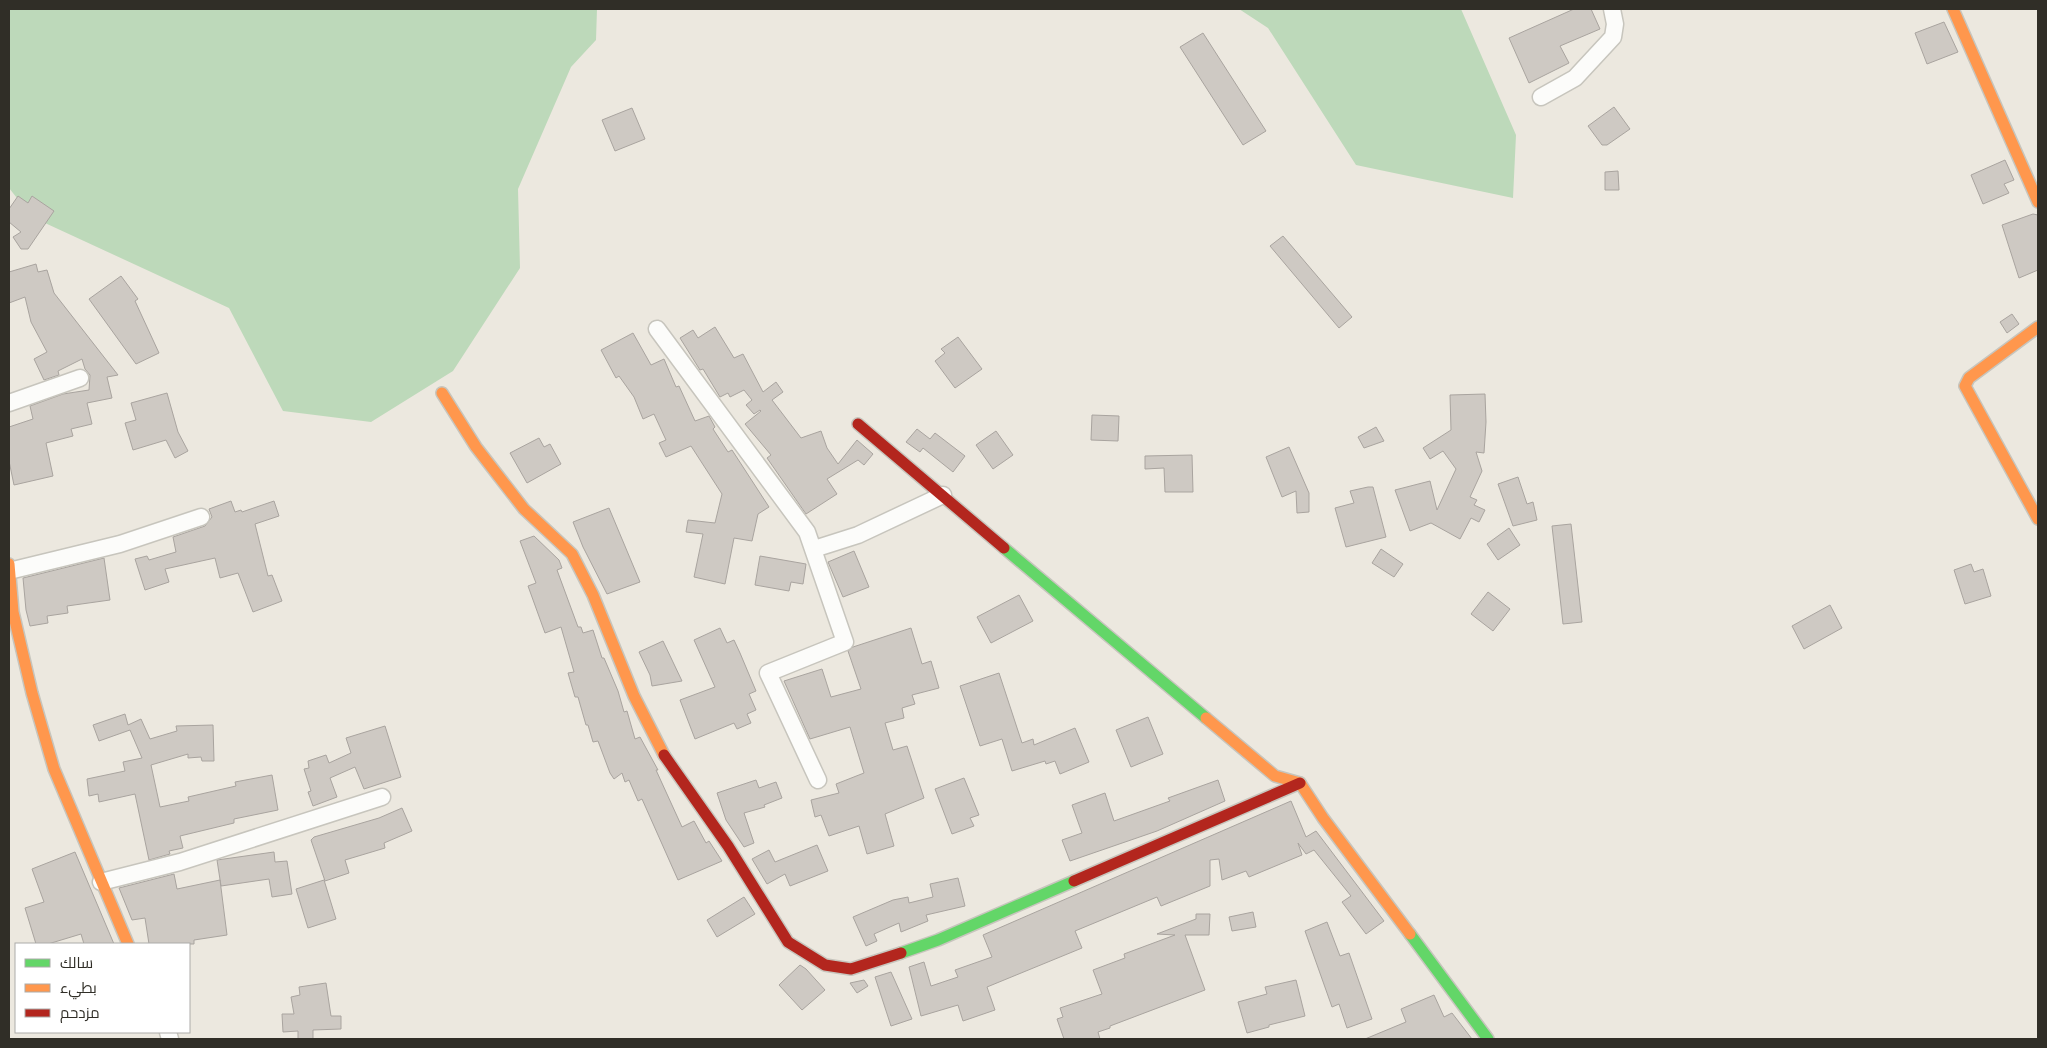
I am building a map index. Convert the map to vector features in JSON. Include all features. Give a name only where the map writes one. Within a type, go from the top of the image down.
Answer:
[{"type":"street","points":[[1541,97],[1575,78],[1613,37],[1615,24],[1612,9]]},
{"type":"street","points":[[1953,9],[2038,202]]},
{"type":"street","points":[[2038,327],[1969,378],[1965,386],[2038,519]]},
{"type":"street","points":[[657,329],[807,532],[814,549],[845,642],[768,672],[818,780]]},
{"type":"street","points":[[9,403],[80,378]]},
{"type":"street","points":[[442,393],[476,446],[524,509],[572,554],[593,595],[634,696],[663,754],[728,846],[788,942],[825,965],[851,969],[868,965],[938,940],[1300,783]]},
{"type":"street","points":[[858,424],[1275,776],[1300,783],[1323,818],[1488,1039]]},
{"type":"street","points":[[814,549],[858,535],[943,495]]},
{"type":"street","points":[[9,571],[120,544],[201,517]]},
{"type":"street","points":[[9,564],[13,612],[32,694],[54,769],[128,943]]},
{"type":"street","points":[[101,882],[180,862],[382,797]]},
{"type":"green space","points":[[9,9],[597,9],[596,40],[571,67],[518,189],[520,268],[453,371],[371,422],[283,411],[229,308],[32,217],[9,188]]},
{"type":"green space","points":[[1239,9],[1461,9],[1516,135],[1513,198],[1356,165],[1268,28]]},
{"type":"building","points":[[1574,9],[1591,9],[1600,29],[1560,46],[1569,63],[1529,83],[1509,38]]},
{"type":"building","points":[[1944,22],[1958,52],[1927,64],[1915,33]]},
{"type":"building","points":[[1203,33],[1266,131],[1243,145],[1180,47]]},
{"type":"building","points":[[1614,107],[1630,129],[1607,145],[1602,145],[1588,126]]},
{"type":"building","points":[[632,108],[645,139],[615,151],[602,120]]},
{"type":"building","points":[[2005,160],[2014,180],[2004,184],[2009,193],[1983,204],[1971,175]]},
{"type":"building","points":[[1618,171],[1619,190],[1605,190],[1605,172]]},
{"type":"building","points":[[18,196],[28,203],[32,196],[54,211],[28,249],[21,249],[13,237],[21,232],[9,222],[9,209]]},
{"type":"building","points":[[2033,214],[2038,215],[2038,270],[2019,278],[2002,225]]},
{"type":"building","points":[[1283,236],[1352,317],[1339,328],[1270,246]]},
{"type":"building","points":[[36,264],[38,272],[47,270],[54,293],[118,375],[107,377],[112,398],[87,403],[92,424],[71,429],[73,436],[46,443],[53,476],[14,485],[9,461],[9,427],[33,419],[30,406],[63,394],[89,390],[90,375],[85,369],[82,359],[58,371],[59,375],[44,380],[34,359],[47,352],[31,322],[25,297],[9,303],[9,272]]},
{"type":"building","points":[[121,276],[138,299],[135,301],[159,353],[136,364],[89,299]]},
{"type":"building","points":[[2012,314],[2019,324],[2007,333],[2000,322]]},
{"type":"building","points":[[715,327],[734,358],[743,354],[763,392],[776,382],[783,392],[772,400],[801,438],[821,431],[827,448],[838,464],[857,440],[873,454],[864,465],[858,460],[827,479],[837,494],[806,514],[767,458],[771,455],[745,424],[761,411],[754,414],[746,405],[752,400],[744,390],[730,397],[728,393],[720,397],[703,369],[700,370],[680,338],[693,330],[698,338]]},
{"type":"building","points":[[633,333],[651,365],[664,359],[676,387],[679,386],[695,421],[709,416],[715,427],[713,429],[728,452],[732,450],[769,507],[758,514],[752,541],[734,538],[725,584],[694,577],[703,534],[686,532],[688,520],[715,523],[722,494],[691,446],[666,457],[659,443],[666,440],[654,414],[643,419],[634,397],[619,376],[616,378],[601,350]]},
{"type":"building","points":[[958,337],[982,369],[955,388],[935,361],[945,353],[941,349]]},
{"type":"building","points":[[167,393],[178,432],[188,451],[175,458],[166,440],[133,450],[125,423],[136,420],[131,403]]},
{"type":"building","points":[[1485,394],[1484,453],[1476,452],[1482,471],[1470,497],[1477,500],[1474,505],[1485,510],[1479,522],[1471,518],[1460,539],[1431,523],[1410,531],[1395,490],[1430,481],[1437,510],[1456,469],[1443,451],[1430,459],[1423,448],[1451,430],[1450,395]]},
{"type":"building","points":[[1092,415],[1119,416],[1118,441],[1091,440]]},
{"type":"building","points":[[1376,427],[1384,441],[1364,448],[1358,437]]},
{"type":"building","points":[[917,429],[930,439],[935,433],[965,456],[953,472],[923,448],[920,452],[906,442]]},
{"type":"building","points":[[996,431],[1013,455],[993,469],[976,445]]},
{"type":"building","points":[[539,438],[544,447],[550,444],[561,464],[527,483],[510,453]]},
{"type":"building","points":[[1289,447],[1309,493],[1309,512],[1297,513],[1296,491],[1282,497],[1266,457]]},
{"type":"building","points":[[1192,455],[1193,492],[1165,492],[1164,468],[1145,469],[1145,456]]},
{"type":"building","points":[[1518,477],[1527,504],[1533,502],[1537,520],[1513,526],[1498,484]]},
{"type":"building","points":[[1373,487],[1386,537],[1346,547],[1335,508],[1354,503],[1350,491]]},
{"type":"building","points":[[231,501],[235,512],[241,510],[242,512],[274,501],[279,516],[255,524],[268,576],[272,575],[282,601],[253,612],[238,573],[220,578],[215,558],[165,569],[169,582],[145,590],[135,559],[147,556],[149,560],[176,552],[173,537],[205,526],[212,517],[209,509]]},
{"type":"building","points":[[609,508],[640,582],[607,594],[583,547],[573,522]]},
{"type":"building","points":[[1571,524],[1582,622],[1563,624],[1552,526]]},
{"type":"building","points":[[1509,528],[1520,545],[1498,560],[1487,544]]},
{"type":"building","points":[[534,536],[559,560],[562,568],[557,570],[578,627],[581,627],[583,633],[593,630],[602,658],[604,658],[618,691],[624,712],[627,711],[635,739],[640,737],[658,770],[656,770],[682,827],[694,821],[706,843],[709,841],[722,861],[678,880],[642,799],[638,801],[629,780],[625,782],[622,773],[614,779],[610,773],[598,741],[593,742],[578,697],[575,697],[568,673],[574,672],[561,627],[545,633],[528,586],[536,583],[520,541]]},
{"type":"building","points":[[1381,549],[1403,564],[1394,577],[1372,563]]},
{"type":"building","points":[[854,551],[869,587],[843,597],[828,562]]},
{"type":"building","points":[[760,556],[806,564],[803,584],[791,582],[789,591],[755,585]]},
{"type":"building","points":[[104,558],[110,600],[67,606],[68,613],[47,616],[48,623],[30,626],[26,610],[23,578]]},
{"type":"building","points":[[1971,564],[1974,572],[1983,569],[1991,596],[1965,604],[1954,570]]},
{"type":"building","points":[[1488,592],[1510,609],[1493,631],[1471,614]]},
{"type":"building","points":[[1019,595],[1033,621],[991,643],[977,617]]},
{"type":"building","points":[[1830,605],[1842,628],[1804,649],[1792,626]]},
{"type":"building","points":[[720,628],[727,643],[734,640],[740,653],[756,691],[749,694],[756,710],[747,714],[751,723],[737,729],[734,723],[695,739],[680,700],[715,687],[694,640]]},
{"type":"building","points":[[911,628],[922,664],[931,661],[939,688],[912,695],[915,704],[902,708],[904,718],[885,723],[893,750],[907,746],[924,798],[885,814],[894,846],[867,854],[859,826],[829,836],[821,815],[815,817],[811,800],[839,793],[836,784],[864,773],[850,727],[810,739],[784,681],[822,669],[831,697],[861,689],[848,651],[853,647]]},
{"type":"building","points":[[663,641],[682,681],[652,686],[650,675],[639,652]]},
{"type":"building","points":[[999,673],[1022,743],[1033,739],[1034,745],[1075,728],[1089,762],[1060,774],[1055,761],[1046,764],[1045,761],[1012,771],[1002,739],[980,746],[960,686]]},
{"type":"building","points":[[125,714],[128,725],[141,719],[150,739],[177,731],[176,726],[213,725],[214,761],[202,761],[201,757],[188,758],[188,754],[151,765],[160,807],[189,801],[188,797],[236,786],[235,782],[272,775],[278,810],[234,819],[234,823],[180,836],[183,848],[169,851],[170,854],[149,860],[135,794],[99,802],[98,794],[89,796],[87,779],[125,771],[123,762],[142,758],[130,730],[99,741],[93,725]]},
{"type":"building","points":[[1148,717],[1163,754],[1131,767],[1116,730]]},
{"type":"building","points":[[385,726],[401,777],[364,789],[355,767],[330,778],[337,797],[313,806],[308,792],[311,791],[304,769],[309,768],[308,761],[326,755],[329,763],[351,753],[346,738]]},
{"type":"building","points":[[964,778],[979,815],[970,818],[974,826],[952,834],[935,789]]},
{"type":"building","points":[[756,780],[759,788],[776,782],[782,798],[764,805],[765,807],[744,813],[754,843],[744,847],[726,820],[717,793]]},
{"type":"building","points":[[1218,780],[1225,801],[1157,831],[1070,861],[1062,840],[1082,833],[1072,805],[1105,793],[1114,821],[1170,801],[1168,798]]},
{"type":"building","points":[[1291,801],[1306,837],[1316,831],[1384,921],[1366,934],[1342,902],[1351,896],[1314,850],[1306,854],[1298,843],[1302,855],[1249,877],[1246,871],[1222,880],[1219,859],[1210,860],[1210,886],[1161,906],[1157,897],[1075,931],[1082,948],[987,987],[995,1010],[963,1021],[958,1005],[921,1016],[909,967],[924,962],[931,986],[958,977],[955,970],[992,957],[983,935]]},
{"type":"building","points":[[402,808],[412,831],[384,843],[385,848],[345,860],[349,873],[325,881],[311,840],[314,837],[379,818]]},
{"type":"building","points":[[817,845],[828,871],[790,886],[785,874],[767,884],[752,859],[769,850],[775,862]]},
{"type":"building","points":[[75,852],[114,943],[84,943],[81,934],[51,943],[36,943],[25,908],[44,902],[32,869]]},
{"type":"building","points":[[274,852],[275,862],[287,861],[292,894],[272,897],[269,879],[221,886],[217,860]]},
{"type":"building","points":[[174,874],[177,889],[220,880],[227,935],[194,940],[194,944],[149,943],[145,918],[132,920],[119,888]]},
{"type":"building","points":[[958,878],[965,906],[926,915],[928,921],[901,932],[899,923],[874,934],[877,941],[866,946],[853,917],[893,900],[908,897],[909,903],[933,897],[930,884]]},
{"type":"building","points":[[324,880],[336,919],[308,928],[296,889]]},
{"type":"building","points":[[744,897],[755,914],[717,937],[707,920]]},
{"type":"building","points":[[1253,912],[1256,927],[1232,931],[1229,917]]},
{"type":"building","points":[[1196,914],[1210,914],[1209,935],[1185,935],[1205,990],[1110,1026],[1110,1028],[1098,1032],[1100,1039],[1064,1039],[1057,1019],[1063,1017],[1060,1008],[1102,994],[1093,970],[1125,958],[1124,954],[1175,935],[1157,934],[1196,919]]},
{"type":"building","points":[[1327,922],[1340,956],[1349,953],[1372,1019],[1347,1028],[1339,1004],[1332,1007],[1305,931]]},
{"type":"building","points":[[800,965],[825,990],[802,1010],[779,985]]},
{"type":"building","points":[[891,972],[912,1019],[891,1026],[875,977]]},
{"type":"building","points":[[864,980],[868,986],[857,993],[850,983]]},
{"type":"building","points":[[1296,980],[1305,1016],[1247,1033],[1238,1002],[1267,994],[1265,987]]},
{"type":"building","points":[[326,983],[331,1016],[341,1016],[341,1029],[313,1030],[313,1039],[298,1039],[298,1031],[283,1032],[282,1014],[294,1014],[291,997],[300,995],[299,987]]},
{"type":"building","points":[[1434,995],[1444,1017],[1452,1013],[1472,1039],[1365,1039],[1406,1022],[1401,1009]]},
{"type":"traffic: fast","points":[[1004,548],[1206,718]]},
{"type":"traffic: fast","points":[[901,953],[938,940],[1074,881]]},
{"type":"traffic: fast","points":[[1410,934],[1488,1039]]},
{"type":"traffic: slow","points":[[1953,9],[2038,202]]},
{"type":"traffic: slow","points":[[2038,327],[1969,378],[1965,386],[2038,519]]},
{"type":"traffic: slow","points":[[442,393],[476,447],[524,509],[572,554],[593,595],[634,696],[664,755]]},
{"type":"traffic: slow","points":[[9,564],[13,612],[32,693],[54,769],[128,943]]},
{"type":"traffic: slow","points":[[1206,718],[1275,776],[1300,783],[1323,818],[1410,934]]},
{"type":"traffic: jam","points":[[858,424],[1004,548]]},
{"type":"traffic: jam","points":[[664,755],[728,846],[788,942],[825,965],[851,969],[901,953]]},
{"type":"traffic: jam","points":[[1074,881],[1300,783]]}]
